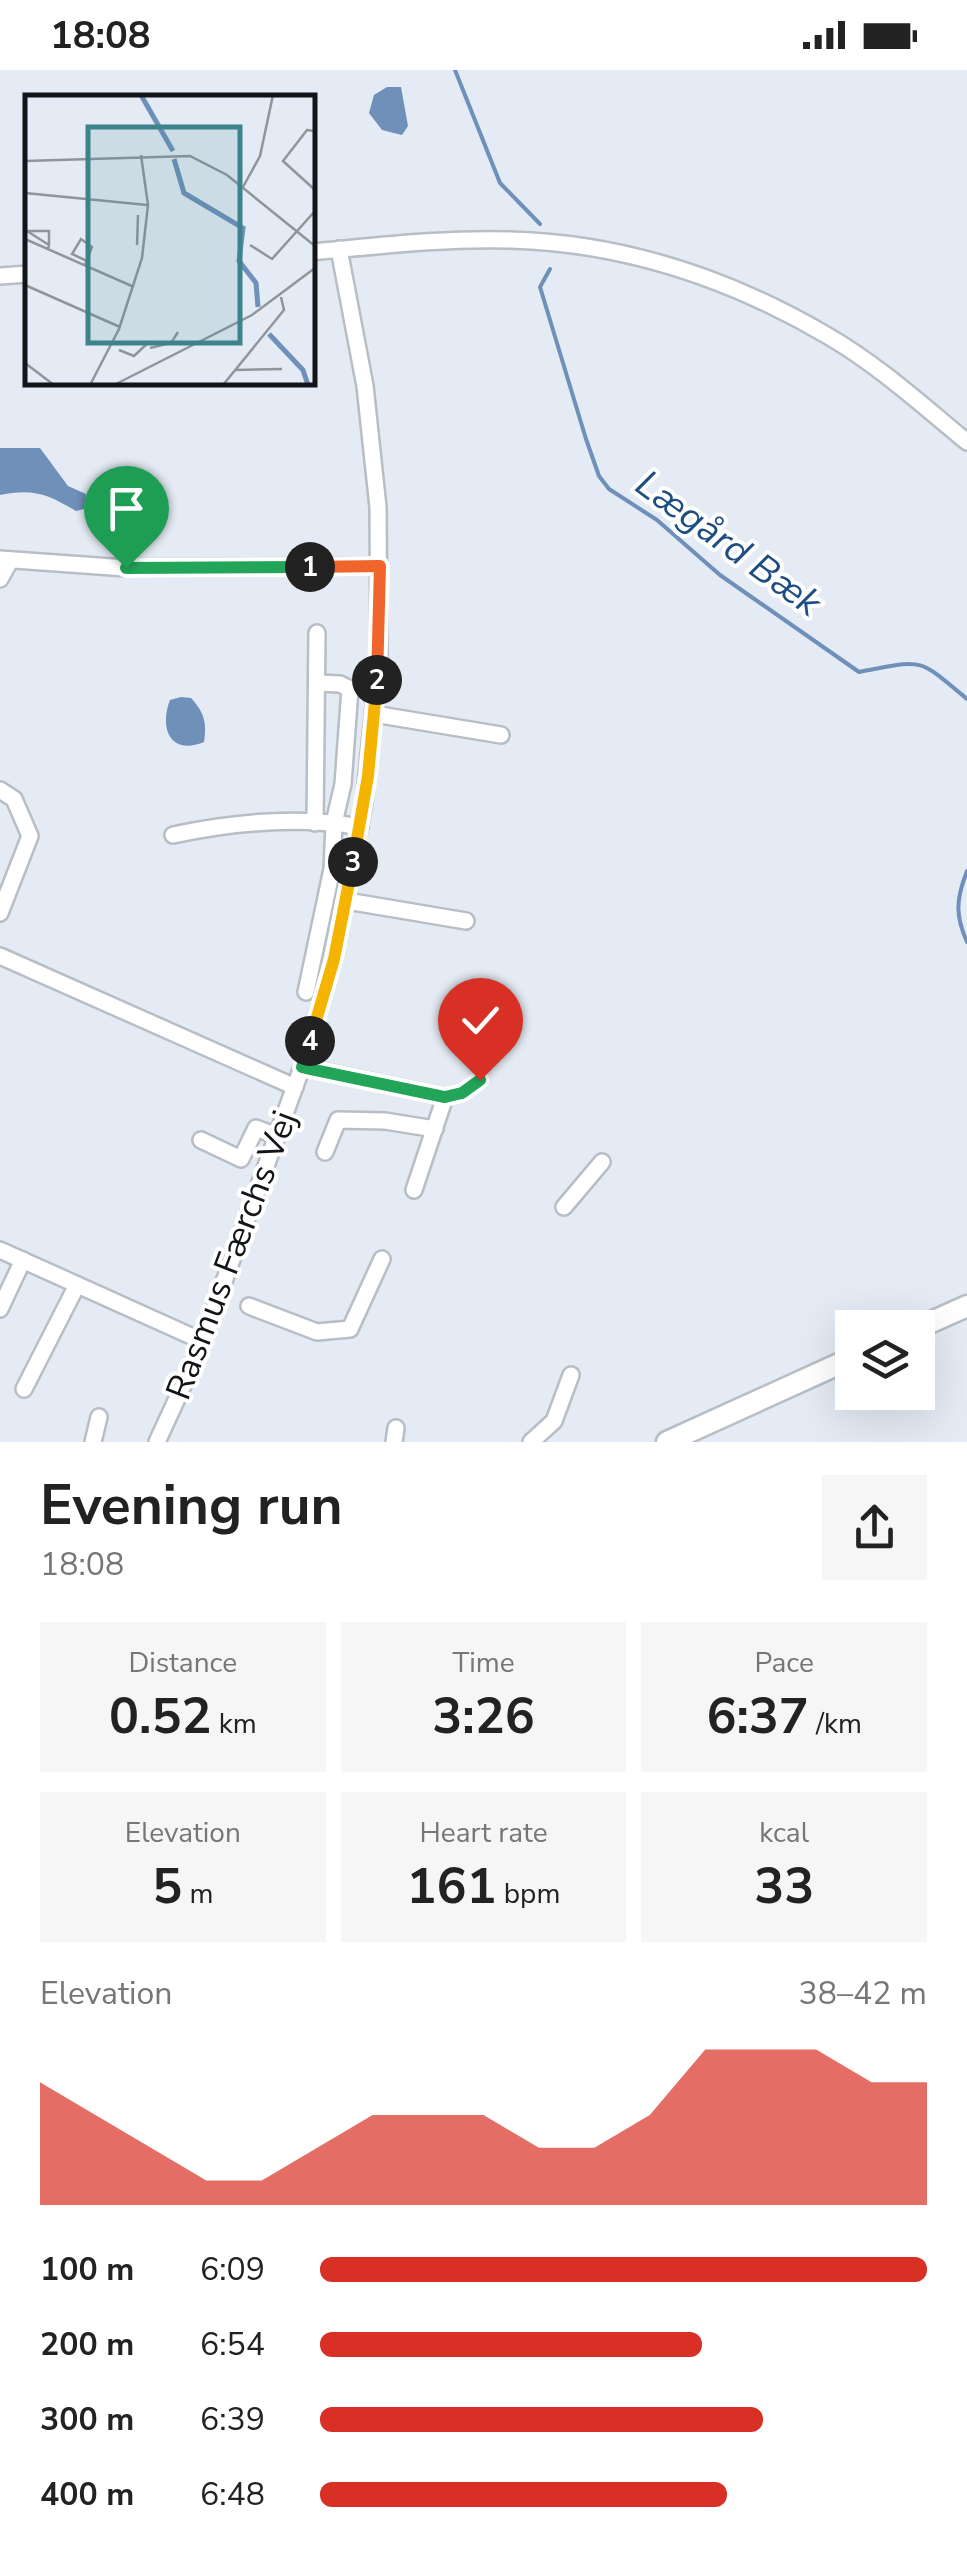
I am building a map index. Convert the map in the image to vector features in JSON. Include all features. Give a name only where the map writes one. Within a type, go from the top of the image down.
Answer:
[{"type":"main road","points":[[935,1320],[966,1306]]},
{"type":"main road","points":[[667,1442],[835,1366]]},
{"type":"street","points":[[315,252],[455,241],[527,241],[590,248],[696,274],[761,300],[830,336],[885,374],[967,442]]},
{"type":"street","name":"Rasmus Færchs Vej","points":[[157,1442],[202,1340],[302,1067],[347,901],[360,827],[374,714],[380,566],[370,421],[339,250]]},
{"type":"street","points":[[0,276],[25,274]]},
{"type":"street","points":[[0,580],[5,560],[126,568],[380,566]]},
{"type":"street","points":[[315,822],[317,632]]},
{"type":"street","points":[[306,992],[332,869],[350,689],[340,684],[316,683]]},
{"type":"street","points":[[374,714],[501,735]]},
{"type":"street","points":[[0,790],[14,799],[30,836],[0,913]]},
{"type":"street","points":[[173,834],[229,823],[334,822],[360,827]]},
{"type":"street","points":[[347,901],[466,921]]},
{"type":"street","points":[[0,956],[295,1088]]},
{"type":"street","name":"Rasmus Færchs Vej","points":[[302,1067],[445,1097]]},
{"type":"street","points":[[414,1190],[445,1097],[462,1093],[480,1080]]},
{"type":"street","points":[[325,1152],[338,1120],[385,1121],[434,1129]]},
{"type":"street","points":[[201,1140],[241,1159],[256,1128],[277,1136]]},
{"type":"street","points":[[564,1207],[602,1162]]},
{"type":"street","points":[[0,1250],[202,1340]]},
{"type":"street","points":[[248,1306],[317,1332],[350,1329],[382,1259]]},
{"type":"street","points":[[0,1309],[23,1260]]},
{"type":"street","points":[[24,1389],[77,1285]]},
{"type":"street","points":[[531,1442],[554,1422],[571,1375]]},
{"type":"street","points":[[93,1442],[99,1416]]},
{"type":"water","points":[[387,87],[401,87],[408,126],[402,135],[382,130],[369,113],[374,95]]},
{"type":"water","points":[[0,448],[40,448],[68,486],[86,494],[84,509],[76,511],[31,493],[0,495]]},
{"type":"water","points":[[191,698],[202,713],[204,742],[183,745],[170,737],[167,710],[170,700]]},
{"type":"waterway","name":"Lægård Bæk","points":[[455,70],[500,183],[540,224]]},
{"type":"waterway","name":"Lægård Bæk","points":[[550,269],[540,287],[586,439],[599,476],[609,489],[657,520],[720,575],[859,672],[918,665],[928,668],[967,699]]},
{"type":"waterway","name":"Lægård Bæk","points":[[967,871],[958,907],[967,942]]},
{"type":"route","points":[[126,568],[380,566],[378,658],[364,803],[334,959],[302,1067],[445,1097],[462,1093],[480,1080]]}]
